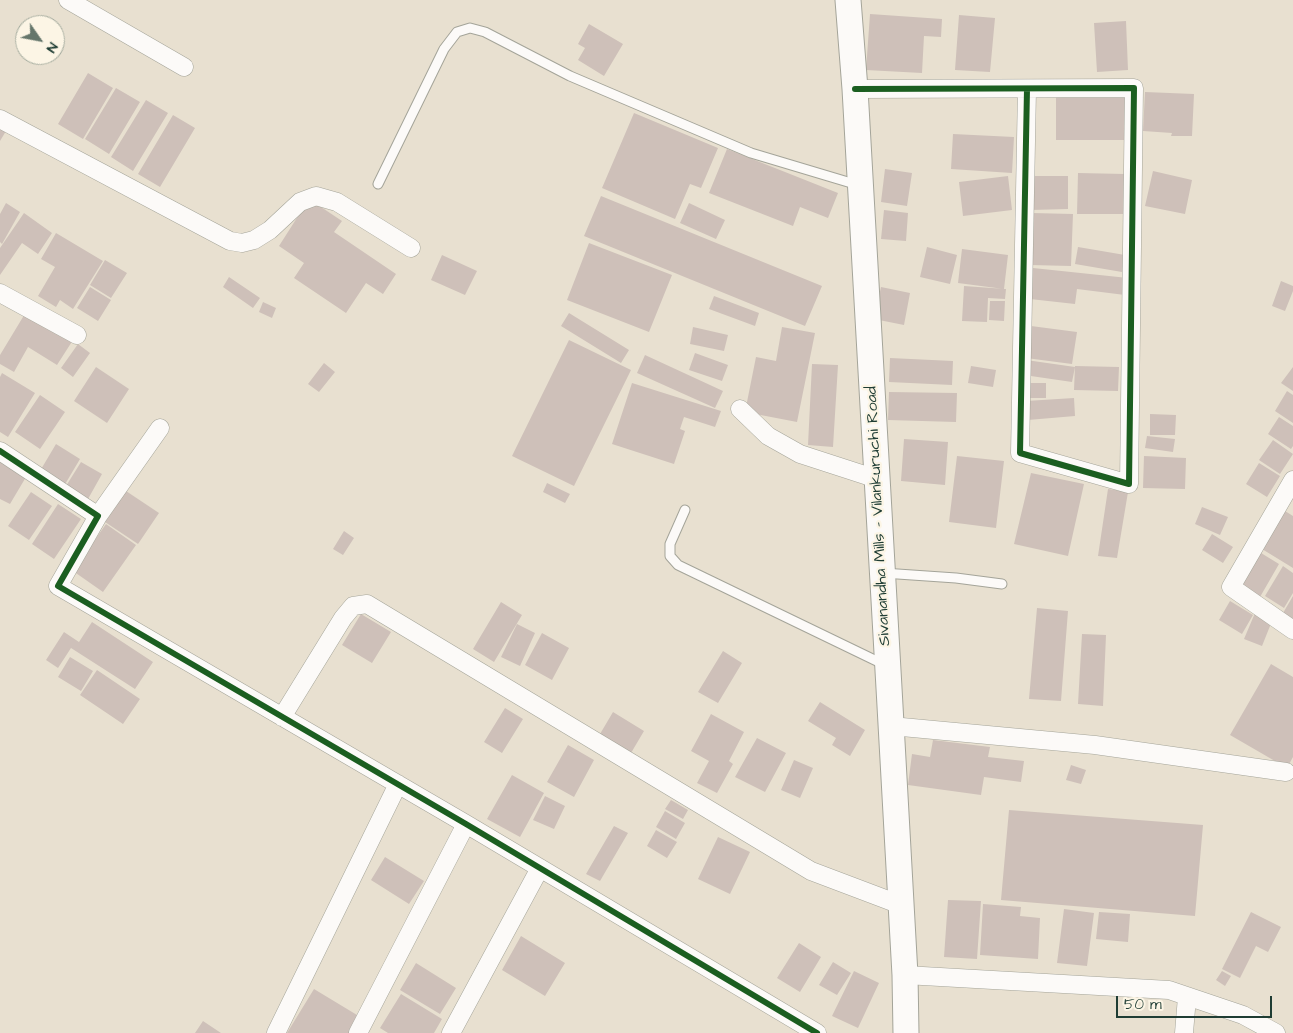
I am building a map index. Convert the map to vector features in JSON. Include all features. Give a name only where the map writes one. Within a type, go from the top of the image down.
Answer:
[{"type":"main road","name":"Sivanandha Mills - Vilankuruchi Road","points":[[848,0],[861,186],[883,573],[905,974],[906,1033]]},
{"type":"street","points":[[68,0],[184,67]]},
{"type":"street","points":[[855,89],[1134,88],[1129,484],[1020,453],[1027,89]]},
{"type":"street","points":[[0,119],[230,241],[242,243],[254,240],[270,230],[300,202],[316,196],[337,202],[411,248]]},
{"type":"street","points":[[0,293],[77,335]]},
{"type":"street","points":[[740,409],[768,436],[800,454],[877,479]]},
{"type":"street","points":[[160,428],[98,516],[58,586],[466,824],[817,1033]]},
{"type":"street","points":[[0,451],[98,516]]},
{"type":"street","points":[[1293,480],[1231,587],[1293,630]]},
{"type":"street","points":[[282,717],[343,618],[353,606],[367,604],[811,871],[901,905]]},
{"type":"street","points":[[891,726],[1095,745],[1286,772]]},
{"type":"street","points":[[276,1033],[398,784]]},
{"type":"street","points":[[358,1033],[466,824]]},
{"type":"street","points":[[451,1033],[540,868]]},
{"type":"street","points":[[905,974],[1169,990],[1243,1016],[1276,1033]]},
{"type":"street","points":[[1184,1033],[1187,996]]},
{"type":"lane","points":[[378,184],[444,48],[457,32],[470,28],[485,32],[570,76],[751,153],[861,186]]},
{"type":"lane","points":[[685,510],[670,544],[670,556],[678,565],[888,666]]},
{"type":"lane","points":[[883,573],[956,578],[1002,584]]},
{"type":"building","points":[[870,14],[942,19],[941,37],[924,36],[922,73],[866,70]]},
{"type":"building","points":[[959,15],[995,18],[990,72],[955,70]]},
{"type":"building","points":[[1126,21],[1128,70],[1097,72],[1094,23]]},
{"type":"building","points":[[589,24],[623,44],[604,76],[578,60],[585,48],[578,44]]},
{"type":"building","points":[[88,73],[113,88],[83,139],[58,124]]},
{"type":"building","points":[[116,88],[140,102],[109,154],[85,139]]},
{"type":"building","points":[[1145,92],[1194,94],[1192,136],[1171,136],[1172,133],[1143,131]]},
{"type":"building","points":[[1128,96],[1128,140],[1056,140],[1056,97]]},
{"type":"building","points":[[146,100],[168,113],[133,171],[111,157]]},
{"type":"building","points":[[634,113],[718,148],[701,188],[690,184],[675,219],[602,188]]},
{"type":"building","points":[[173,115],[195,128],[160,187],[138,174]]},
{"type":"building","points":[[0,127],[6,131],[0,141]]},
{"type":"building","points":[[953,134],[1014,137],[1012,173],[951,169]]},
{"type":"building","points":[[727,149],[838,193],[828,218],[800,207],[793,226],[709,193]]},
{"type":"building","points":[[885,169],[912,173],[907,206],[881,202]]},
{"type":"building","points":[[1153,171],[1192,180],[1185,214],[1145,206]]},
{"type":"building","points":[[1078,173],[1125,174],[1124,214],[1077,214]]},
{"type":"building","points":[[1008,176],[1012,210],[963,216],[959,182]]},
{"type":"building","points":[[1031,176],[1068,176],[1068,209],[1031,210]]},
{"type":"building","points":[[601,196],[822,286],[805,326],[584,236]]},
{"type":"building","points":[[309,199],[342,221],[334,232],[396,274],[383,294],[366,283],[346,313],[294,278],[304,263],[279,246]]},
{"type":"building","points":[[6,203],[20,212],[2,244],[0,242],[0,214]]},
{"type":"building","points":[[689,203],[725,220],[716,239],[680,223]]},
{"type":"building","points":[[884,210],[908,213],[906,241],[881,239]]},
{"type":"building","points":[[24,213],[52,233],[38,254],[22,243],[0,275],[0,248]]},
{"type":"building","points":[[1032,213],[1073,214],[1071,266],[1030,265]]},
{"type":"building","points":[[56,233],[103,261],[73,309],[60,300],[56,307],[38,296],[55,267],[41,259]]},
{"type":"building","points":[[589,243],[672,275],[649,332],[567,300]]},
{"type":"building","points":[[927,247],[957,255],[950,284],[920,277]]},
{"type":"building","points":[[1078,247],[1125,255],[1122,272],[1075,264]]},
{"type":"building","points":[[962,249],[1008,255],[1004,289],[958,283]]},
{"type":"building","points":[[442,255],[477,271],[465,295],[431,280]]},
{"type":"building","points":[[105,260],[127,273],[111,298],[90,285]]},
{"type":"building","points":[[1033,268],[1128,278],[1125,295],[1077,289],[1075,304],[1030,299]]},
{"type":"building","points":[[229,277],[260,298],[253,308],[223,287]]},
{"type":"building","points":[[1281,281],[1293,286],[1293,291],[1285,311],[1272,306]]},
{"type":"building","points":[[964,286],[1006,289],[1005,299],[988,298],[987,322],[962,321]]},
{"type":"building","points":[[90,287],[111,300],[98,321],[77,308]]},
{"type":"building","points":[[881,287],[910,293],[904,325],[874,319]]},
{"type":"building","points":[[714,296],[759,313],[755,326],[709,309]]},
{"type":"building","points":[[990,301],[1005,301],[1004,321],[989,320]]},
{"type":"building","points":[[263,302],[276,308],[272,318],[259,312]]},
{"type":"building","points":[[26,312],[73,340],[57,365],[28,347],[14,372],[0,364],[0,355]]},
{"type":"building","points":[[569,313],[629,350],[621,363],[561,326]]},
{"type":"building","points":[[1031,326],[1077,332],[1072,364],[1026,358]]},
{"type":"building","points":[[693,327],[728,335],[724,351],[690,344]]},
{"type":"building","points":[[782,327],[815,333],[797,422],[745,412],[756,357],[776,361]]},
{"type":"building","points":[[569,340],[631,370],[574,486],[512,456]]},
{"type":"building","points":[[78,344],[90,353],[73,377],[61,368]]},
{"type":"building","points":[[695,353],[728,365],[722,381],[689,370]]},
{"type":"building","points":[[645,355],[723,391],[715,408],[637,373]]},
{"type":"building","points":[[890,358],[953,361],[952,385],[889,382]]},
{"type":"building","points":[[1026,360],[1075,367],[1072,382],[1024,375]]},
{"type":"building","points":[[324,363],[335,372],[319,392],[308,384]]},
{"type":"building","points":[[812,364],[838,365],[833,447],[808,445]]},
{"type":"building","points":[[971,366],[996,370],[993,387],[968,383]]},
{"type":"building","points":[[1075,366],[1119,367],[1118,391],[1074,390]]},
{"type":"building","points":[[96,367],[129,389],[107,423],[74,401]]},
{"type":"building","points":[[1293,367],[1293,391],[1281,383]]},
{"type":"building","points":[[2,373],[35,393],[8,437],[0,432],[0,377]]},
{"type":"building","points":[[632,383],[721,411],[715,427],[684,417],[680,429],[685,431],[674,464],[612,444]]},
{"type":"building","points":[[1026,383],[1046,383],[1046,398],[1025,398]]},
{"type":"building","points":[[1287,391],[1293,395],[1293,423],[1275,411]]},
{"type":"building","points":[[889,392],[957,393],[956,422],[888,420]]},
{"type":"building","points":[[40,395],[65,412],[40,449],[15,432]]},
{"type":"building","points":[[1074,398],[1075,416],[1028,420],[1026,401]]},
{"type":"building","points":[[1150,414],[1176,415],[1175,435],[1150,435]]},
{"type":"building","points":[[1279,417],[1293,426],[1293,446],[1291,449],[1268,434]]},
{"type":"building","points":[[1147,436],[1175,439],[1173,452],[1145,448]]},
{"type":"building","points":[[904,439],[948,442],[945,485],[901,481]]},
{"type":"building","points":[[1273,440],[1293,454],[1280,474],[1259,460]]},
{"type":"building","points":[[56,444],[80,459],[64,486],[40,471]]},
{"type":"building","points":[[957,456],[1004,461],[996,528],[949,522]]},
{"type":"building","points":[[1144,456],[1186,458],[1185,489],[1143,488]]},
{"type":"building","points":[[0,461],[26,477],[10,504],[0,499]]},
{"type":"building","points":[[81,462],[102,474],[88,499],[66,486]]},
{"type":"building","points":[[1259,463],[1280,476],[1267,497],[1246,484]]},
{"type":"building","points":[[1031,473],[1084,484],[1068,556],[1014,544]]},
{"type":"building","points":[[547,483],[570,494],[565,503],[543,492]]},
{"type":"building","points":[[1108,489],[1128,492],[1117,558],[1098,556]]},
{"type":"building","points":[[126,491],[159,513],[138,544],[105,522]]},
{"type":"building","points":[[31,492],[52,506],[29,540],[8,526]]},
{"type":"building","points":[[58,504],[81,519],[54,559],[32,544]]},
{"type":"building","points":[[1202,507],[1228,517],[1220,535],[1195,524]]},
{"type":"building","points":[[1285,511],[1293,516],[1293,568],[1262,549]]},
{"type":"building","points":[[106,524],[136,545],[103,592],[73,571]]},
{"type":"building","points":[[344,531],[354,538],[343,555],[333,549]]},
{"type":"building","points":[[1212,534],[1233,547],[1223,563],[1202,550]]},
{"type":"building","points":[[1261,553],[1279,564],[1260,597],[1241,586]]},
{"type":"building","points":[[1283,566],[1293,573],[1293,593],[1284,608],[1265,596]]},
{"type":"building","points":[[1293,596],[1293,619],[1283,613]]},
{"type":"building","points":[[1230,601],[1253,615],[1242,634],[1219,620]]},
{"type":"building","points":[[501,602],[522,615],[494,662],[473,649]]},
{"type":"building","points":[[1037,608],[1068,611],[1061,701],[1029,699]]},
{"type":"building","points":[[1255,613],[1272,621],[1262,646],[1244,639]]},
{"type":"building","points":[[361,614],[391,632],[372,663],[342,645]]},
{"type":"building","points":[[92,622],[153,662],[135,689],[71,648],[58,668],[46,660],[64,632],[79,642]]},
{"type":"building","points":[[517,624],[535,633],[520,666],[501,657]]},
{"type":"building","points":[[542,633],[569,648],[552,680],[525,665]]},
{"type":"building","points":[[1082,634],[1106,635],[1103,706],[1078,704]]},
{"type":"building","points":[[723,651],[742,663],[718,703],[698,692]]},
{"type":"building","points":[[70,657],[93,671],[81,691],[58,677]]},
{"type":"building","points":[[1271,664],[1293,677],[1293,757],[1287,768],[1230,735]]},
{"type":"building","points":[[97,670],[140,699],[123,724],[80,695]]},
{"type":"building","points":[[820,702],[865,730],[850,756],[832,745],[836,738],[808,721]]},
{"type":"building","points":[[505,708],[523,719],[502,753],[484,742]]},
{"type":"building","points":[[613,712],[644,731],[631,753],[600,734]]},
{"type":"building","points":[[711,714],[744,732],[729,761],[733,764],[717,793],[697,783],[709,761],[691,751]]},
{"type":"building","points":[[757,738],[786,753],[765,792],[735,777]]},
{"type":"building","points":[[933,740],[990,747],[988,757],[1024,761],[1021,782],[984,777],[981,795],[908,785],[912,754],[930,757]]},
{"type":"building","points":[[568,745],[594,760],[574,797],[547,782]]},
{"type":"building","points":[[794,760],[813,768],[800,798],[781,790]]},
{"type":"building","points":[[1071,765],[1086,770],[1081,784],[1066,780]]},
{"type":"building","points":[[512,775],[544,793],[520,837],[487,819]]},
{"type":"building","points":[[545,796],[565,806],[554,829],[533,820]]},
{"type":"building","points":[[671,800],[688,810],[683,819],[665,809]]},
{"type":"building","points":[[1009,810],[1203,825],[1195,916],[1001,900]]},
{"type":"building","points":[[665,811],[685,823],[676,839],[656,827]]},
{"type":"building","points":[[614,826],[628,833],[600,881],[586,874]]},
{"type":"building","points":[[656,830],[677,842],[667,858],[647,846]]},
{"type":"building","points":[[718,837],[750,852],[730,894],[698,879]]},
{"type":"building","points":[[385,857],[424,881],[409,904],[371,880]]},
{"type":"building","points":[[948,900],[981,901],[977,959],[944,957]]},
{"type":"building","points":[[983,904],[1021,907],[1020,916],[1040,918],[1038,959],[980,955]]},
{"type":"building","points":[[1064,909],[1094,913],[1087,966],[1057,963]]},
{"type":"building","points":[[1099,912],[1130,914],[1128,942],[1096,939]]},
{"type":"building","points":[[1251,912],[1281,927],[1268,952],[1256,946],[1240,978],[1222,969]]},
{"type":"building","points":[[521,936],[565,963],[545,996],[502,970]]},
{"type":"building","points":[[799,943],[821,957],[800,992],[777,978]]},
{"type":"building","points":[[833,962],[851,973],[837,995],[819,985]]},
{"type":"building","points":[[416,963],[456,988],[440,1014],[400,990]]},
{"type":"building","points":[[854,971],[879,983],[858,1028],[832,1016]]},
{"type":"building","points":[[1222,971],[1231,976],[1225,986],[1216,980]]},
{"type":"building","points":[[314,989],[362,1018],[352,1033],[287,1033]]},
{"type":"building","points":[[401,994],[442,1019],[434,1033],[388,1033],[380,1028]]},
{"type":"building","points":[[203,1021],[221,1033],[195,1033]]},
{"type":"cycle path","points":[[855,89],[1134,88],[1129,484],[1020,453],[1027,89]]},
{"type":"cycle path","points":[[0,451],[98,516],[58,586],[466,824],[817,1033]]}]
